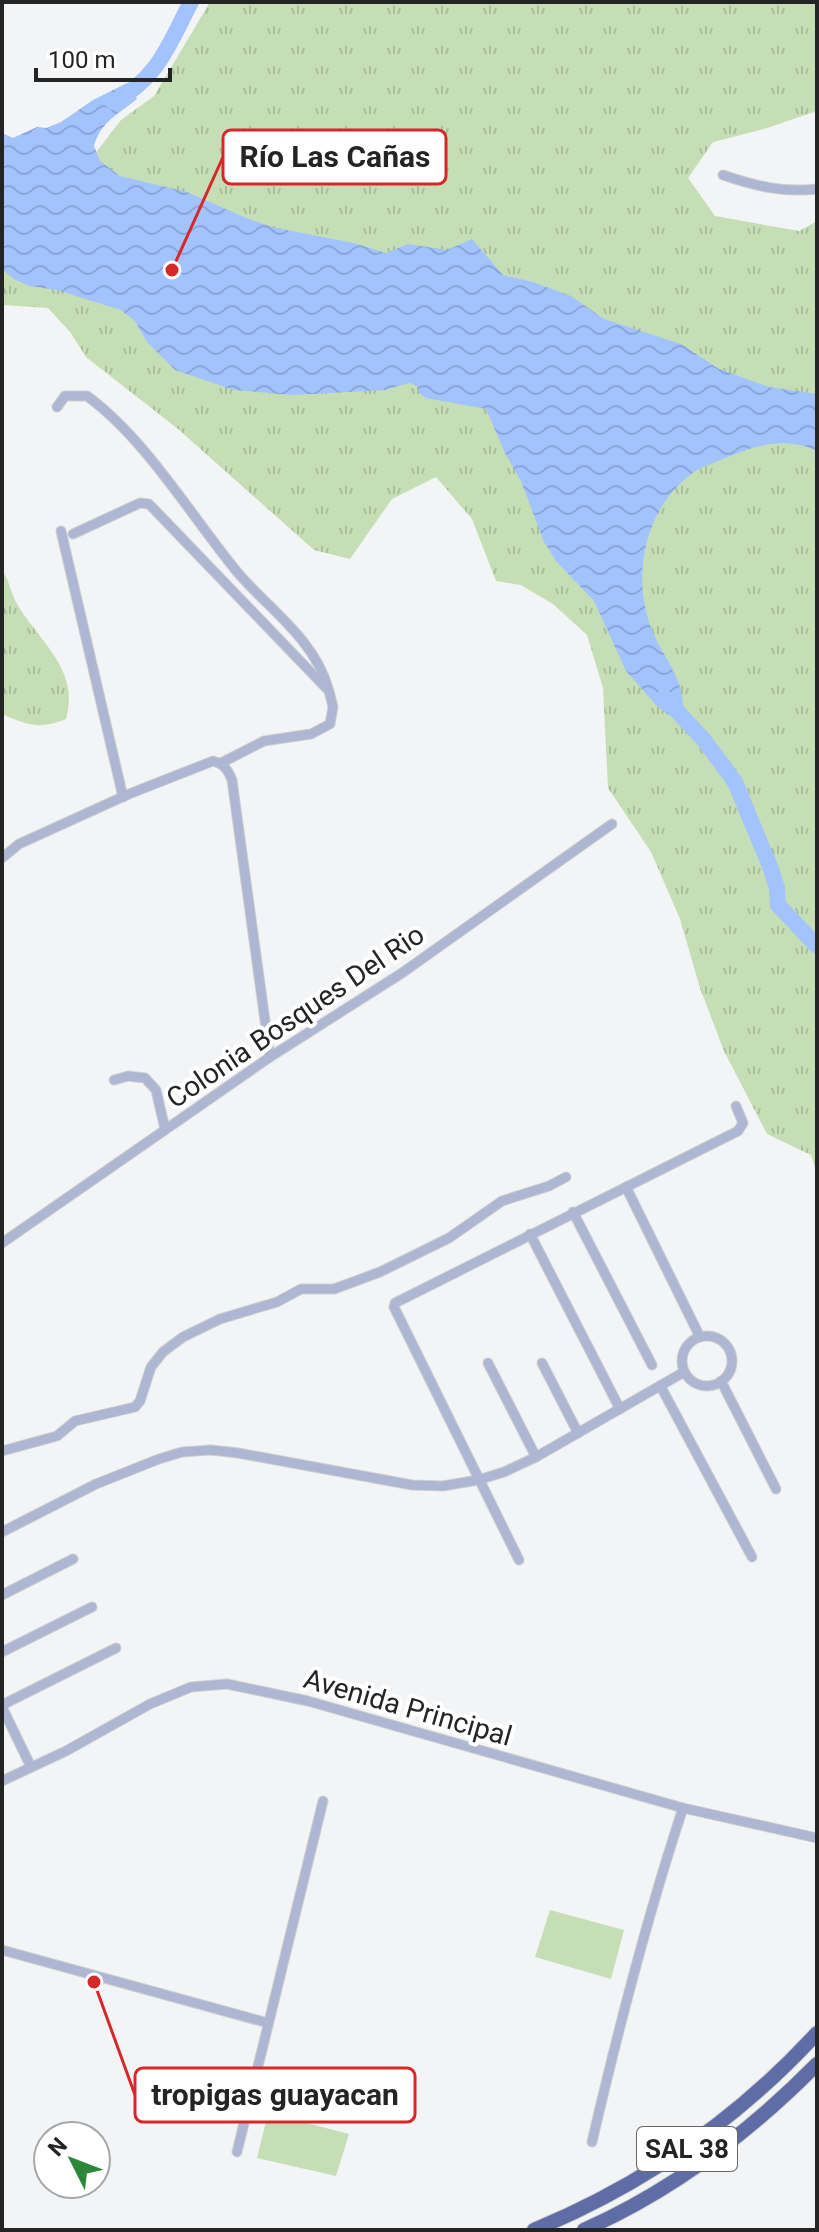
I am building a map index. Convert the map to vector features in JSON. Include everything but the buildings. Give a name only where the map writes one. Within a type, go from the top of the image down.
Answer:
[{"type":"highway","name":"SAL 38","points":[[534,2230],[619,2189],[681,2153],[748,2102],[817,2033]]},
{"type":"highway","name":"SAL 38","points":[[584,2230],[707,2159],[759,2118],[817,2064]]},
{"type":"street","points":[[723,175],[760,188],[782,191],[817,189]]},
{"type":"street","points":[[57,407],[65,396],[87,396],[119,424],[241,575],[302,641],[325,678],[333,707],[330,724],[311,734],[264,741],[221,763]]},
{"type":"street","points":[[73,534],[140,503],[149,504],[329,691]]},
{"type":"street","points":[[61,531],[123,797]]},
{"type":"street","points":[[2,858],[19,844],[123,797],[213,761],[221,763],[232,780],[270,1057]]},
{"type":"street","name":"Colonia Bosques Del Rio","points":[[2,1243],[270,1057],[402,973],[612,824]]},
{"type":"street","points":[[114,1080],[128,1076],[145,1078],[156,1090],[165,1129]]},
{"type":"street","points":[[519,1560],[394,1307],[395,1303],[738,1131],[743,1123],[736,1106]]},
{"type":"street","points":[[2,1451],[57,1436],[75,1421],[135,1407],[140,1401],[151,1367],[163,1352],[183,1337],[220,1319],[277,1302],[301,1289],[334,1289],[380,1272],[449,1238],[502,1201],[549,1186],[566,1177]]},
{"type":"street","points":[[626,1187],[700,1337]]},
{"type":"street","points":[[573,1212],[652,1365]]},
{"type":"street","points":[[530,1234],[620,1409]]},
{"type":"street","points":[[700,1337],[717,1338],[730,1350],[731,1367],[721,1381],[705,1386],[696,1384],[684,1372],[682,1358],[693,1340],[700,1337]]},
{"type":"street","points":[[488,1363],[536,1457]]},
{"type":"street","points":[[542,1363],[578,1433]]},
{"type":"street","points":[[2,1532],[96,1484],[182,1452],[211,1450],[238,1453],[412,1485],[443,1486],[478,1480],[536,1457],[684,1372]]},
{"type":"street","points":[[721,1381],[776,1489]]},
{"type":"street","points":[[661,1387],[752,1557]]},
{"type":"street","points":[[2,1595],[73,1559]]},
{"type":"street","points":[[2,1652],[92,1607]]},
{"type":"street","points":[[31,1767],[2,1706],[116,1648]]},
{"type":"street","name":"Avenida Principal","points":[[2,1781],[150,1704],[191,1687],[227,1684],[308,1701],[683,1808],[817,1838]]},
{"type":"street","points":[[237,2152],[323,1801]]},
{"type":"street","points":[[592,2142],[615,2043],[660,1878],[683,1808]]},
{"type":"street","points":[[2,1950],[268,2023]]},
{"type":"green space","points":[[210,2],[817,2],[817,111],[713,142],[688,178],[715,216],[799,231],[817,221],[817,1174],[811,1155],[767,1134],[724,1051],[700,988],[680,919],[651,852],[608,788],[603,688],[587,635],[553,604],[521,585],[496,581],[472,519],[436,477],[392,499],[350,559],[314,550],[178,429],[86,357],[70,332],[48,308],[2,305],[2,276],[25,220],[91,159],[121,120],[154,96]]},
{"type":"green space","points":[[2,570],[17,604],[63,671],[69,702],[66,719],[34,725],[2,714]]},
{"type":"green space","points":[[550,1910],[624,1930],[611,1979],[535,1957]]},
{"type":"green space","points":[[268,2113],[349,2134],[336,2176],[257,2158]]},
{"type":"water","points":[[127,83],[137,99],[106,124],[94,146],[100,161],[120,176],[187,192],[276,228],[354,243],[386,253],[408,244],[447,250],[472,239],[503,275],[571,296],[604,319],[681,344],[719,369],[769,387],[817,394],[817,451],[779,443],[742,451],[703,467],[674,490],[652,526],[643,567],[646,610],[652,630],[677,678],[683,708],[669,715],[626,671],[594,601],[556,561],[544,542],[521,481],[486,409],[426,398],[419,393],[417,386],[409,383],[385,390],[293,395],[234,390],[175,370],[147,342],[135,321],[121,310],[57,290],[29,286],[2,269],[2,133],[13,138],[37,127],[46,128],[61,122],[93,100]]},
{"type":"waterway","points":[[113,102],[141,83],[152,71],[169,46],[191,2]]},
{"type":"waterway","points":[[664,697],[704,740],[735,782],[771,869],[778,905],[817,946]]},
{"type":"place","name":"Río Las Cañas","points":[[172,270]]},
{"type":"place","name":"tropigas guayacan","points":[[94,1982]]}]
